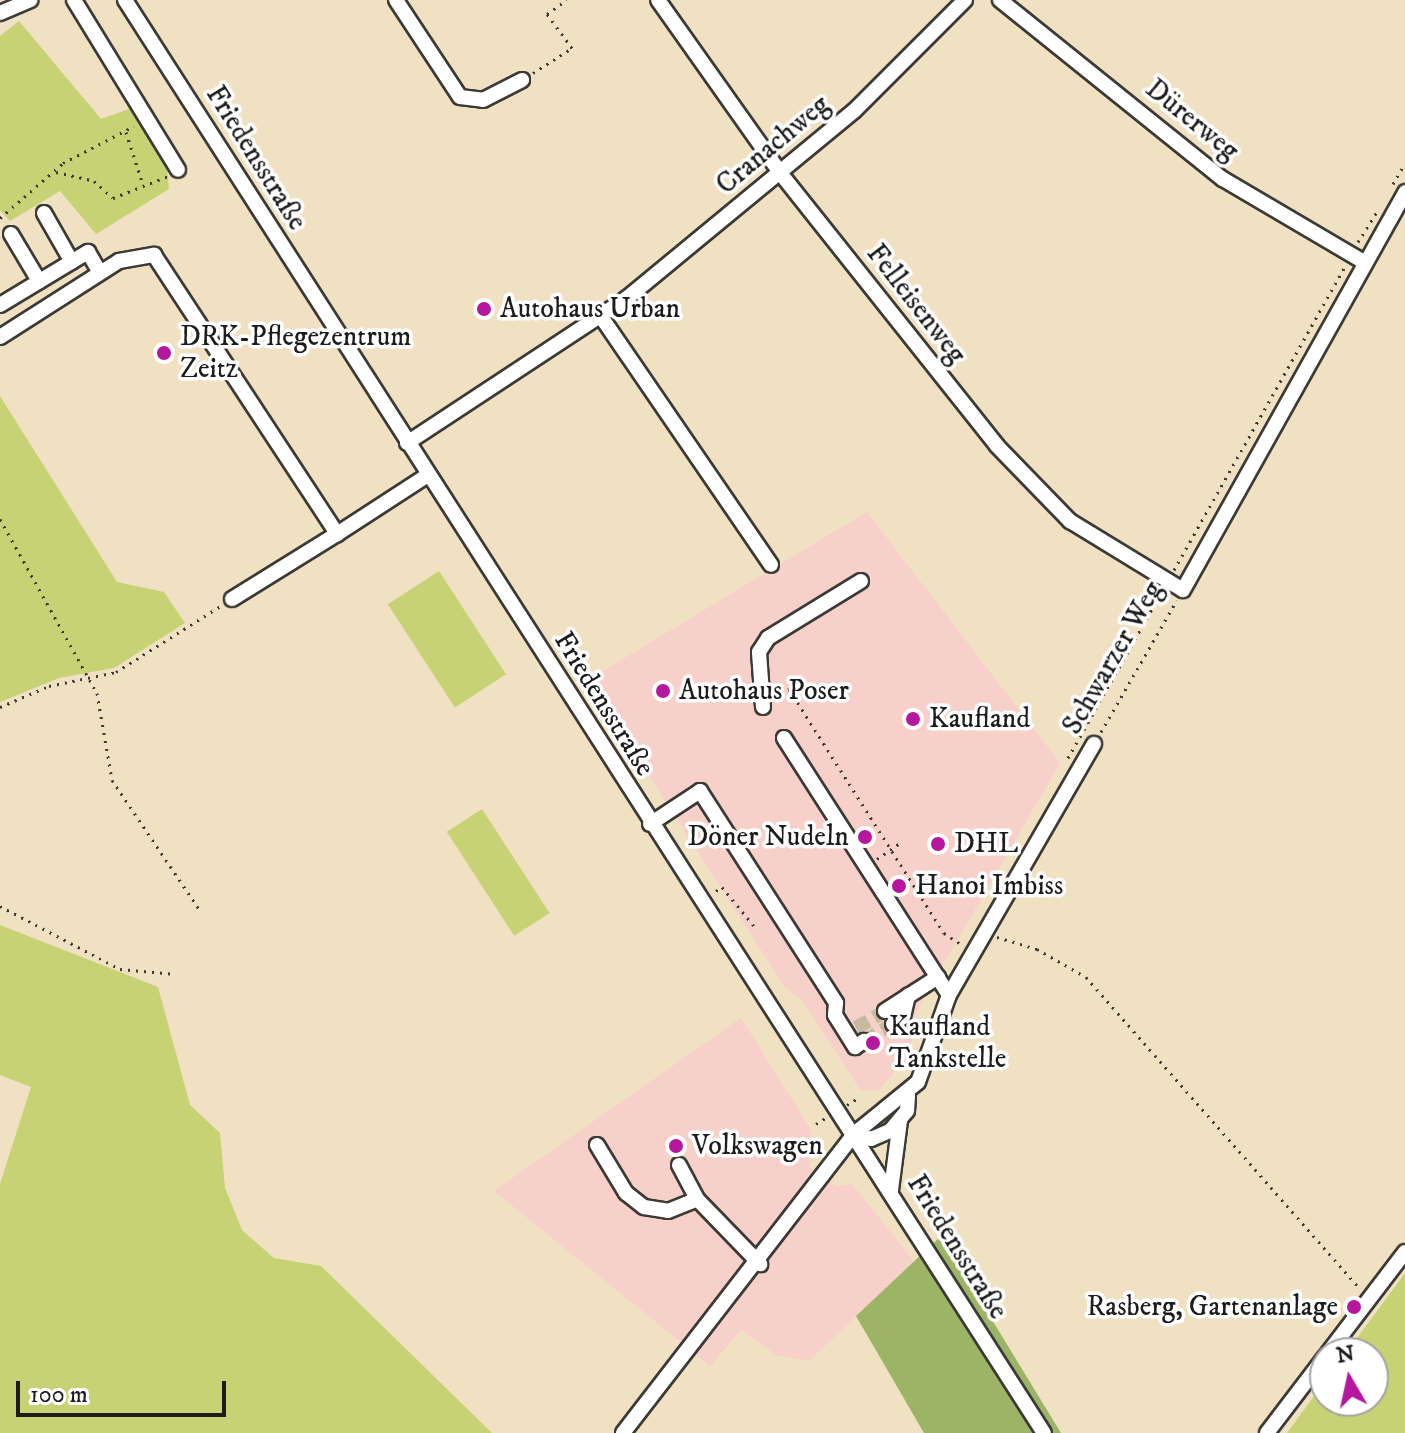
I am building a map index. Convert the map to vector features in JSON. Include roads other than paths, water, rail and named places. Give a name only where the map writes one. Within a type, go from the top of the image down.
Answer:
[{"type":"street","points":[[0,13],[30,0]]},
{"type":"street","points":[[74,0],[178,170]]},
{"type":"street","name":"Friedensstraße","points":[[125,0],[650,824],[891,1190],[1044,1433]]},
{"type":"street","points":[[396,0],[460,97],[483,100],[522,80]]},
{"type":"street","name":"Felleisenweg","points":[[658,0],[781,174],[1031,484],[1083,531],[1183,590]]},
{"type":"street","name":"Cranachweg","points":[[407,443],[602,318],[781,174],[965,0]]},
{"type":"street","name":"Dürerweg","points":[[1000,0],[1223,179],[1358,258]]},
{"type":"street","name":"Schwarzer Weg","points":[[1183,590],[1358,258],[1405,192]]},
{"type":"street","points":[[44,213],[72,262]]},
{"type":"street","points":[[11,234],[39,281]]},
{"type":"street","points":[[1,301],[88,252],[100,273]]},
{"type":"street","points":[[0,337],[136,253],[162,261],[337,534]]},
{"type":"street","points":[[602,318],[771,565]]},
{"type":"street","points":[[232,599],[428,475]]},
{"type":"street","points":[[763,707],[759,652],[768,638],[861,581]]},
{"type":"street","points":[[784,738],[949,995]]},
{"type":"street","name":"Schwarzer Weg","points":[[891,1190],[900,1121],[908,1096],[977,933],[1094,744]]},
{"type":"street","points":[[650,824],[700,791],[856,1035]]},
{"type":"street","points":[[889,1017],[908,996],[938,977]]},
{"type":"street","points":[[623,1433],[760,1264],[854,1134],[908,1096]]},
{"type":"street","points":[[854,1134],[871,1139],[900,1121]]},
{"type":"street","points":[[597,1145],[626,1193],[644,1207],[668,1211],[697,1199]]},
{"type":"street","points":[[679,1165],[697,1199],[760,1264]]},
{"type":"street","points":[[1341,1337],[1405,1252]]},
{"type":"street","points":[[1267,1433],[1309,1378]]},
{"type":"tunnel","points":[[856,1028],[885,1011]]},
{"type":"tunnel","points":[[864,1041],[893,1024]]},
{"type":"place","name":"Autohaus Urban","points":[[484,309]]},
{"type":"place","name":"DRK-Pflegezentrum Zeitz","points":[[164,353]]},
{"type":"place","name":"Autohaus Poser","points":[[663,691]]},
{"type":"place","name":"Kaufland","points":[[913,719]]},
{"type":"place","name":"Döner Nudeln","points":[[865,837]]},
{"type":"place","name":"DHL","points":[[938,844]]},
{"type":"place","name":"Hanoi Imbiss","points":[[899,886]]},
{"type":"place","name":"Kaufland Tankstelle","points":[[873,1043]]},
{"type":"place","name":"Volkswagen","points":[[676,1146]]},
{"type":"place","name":"Rasberg, Gartenanlage","points":[[1354,1307]]}]
